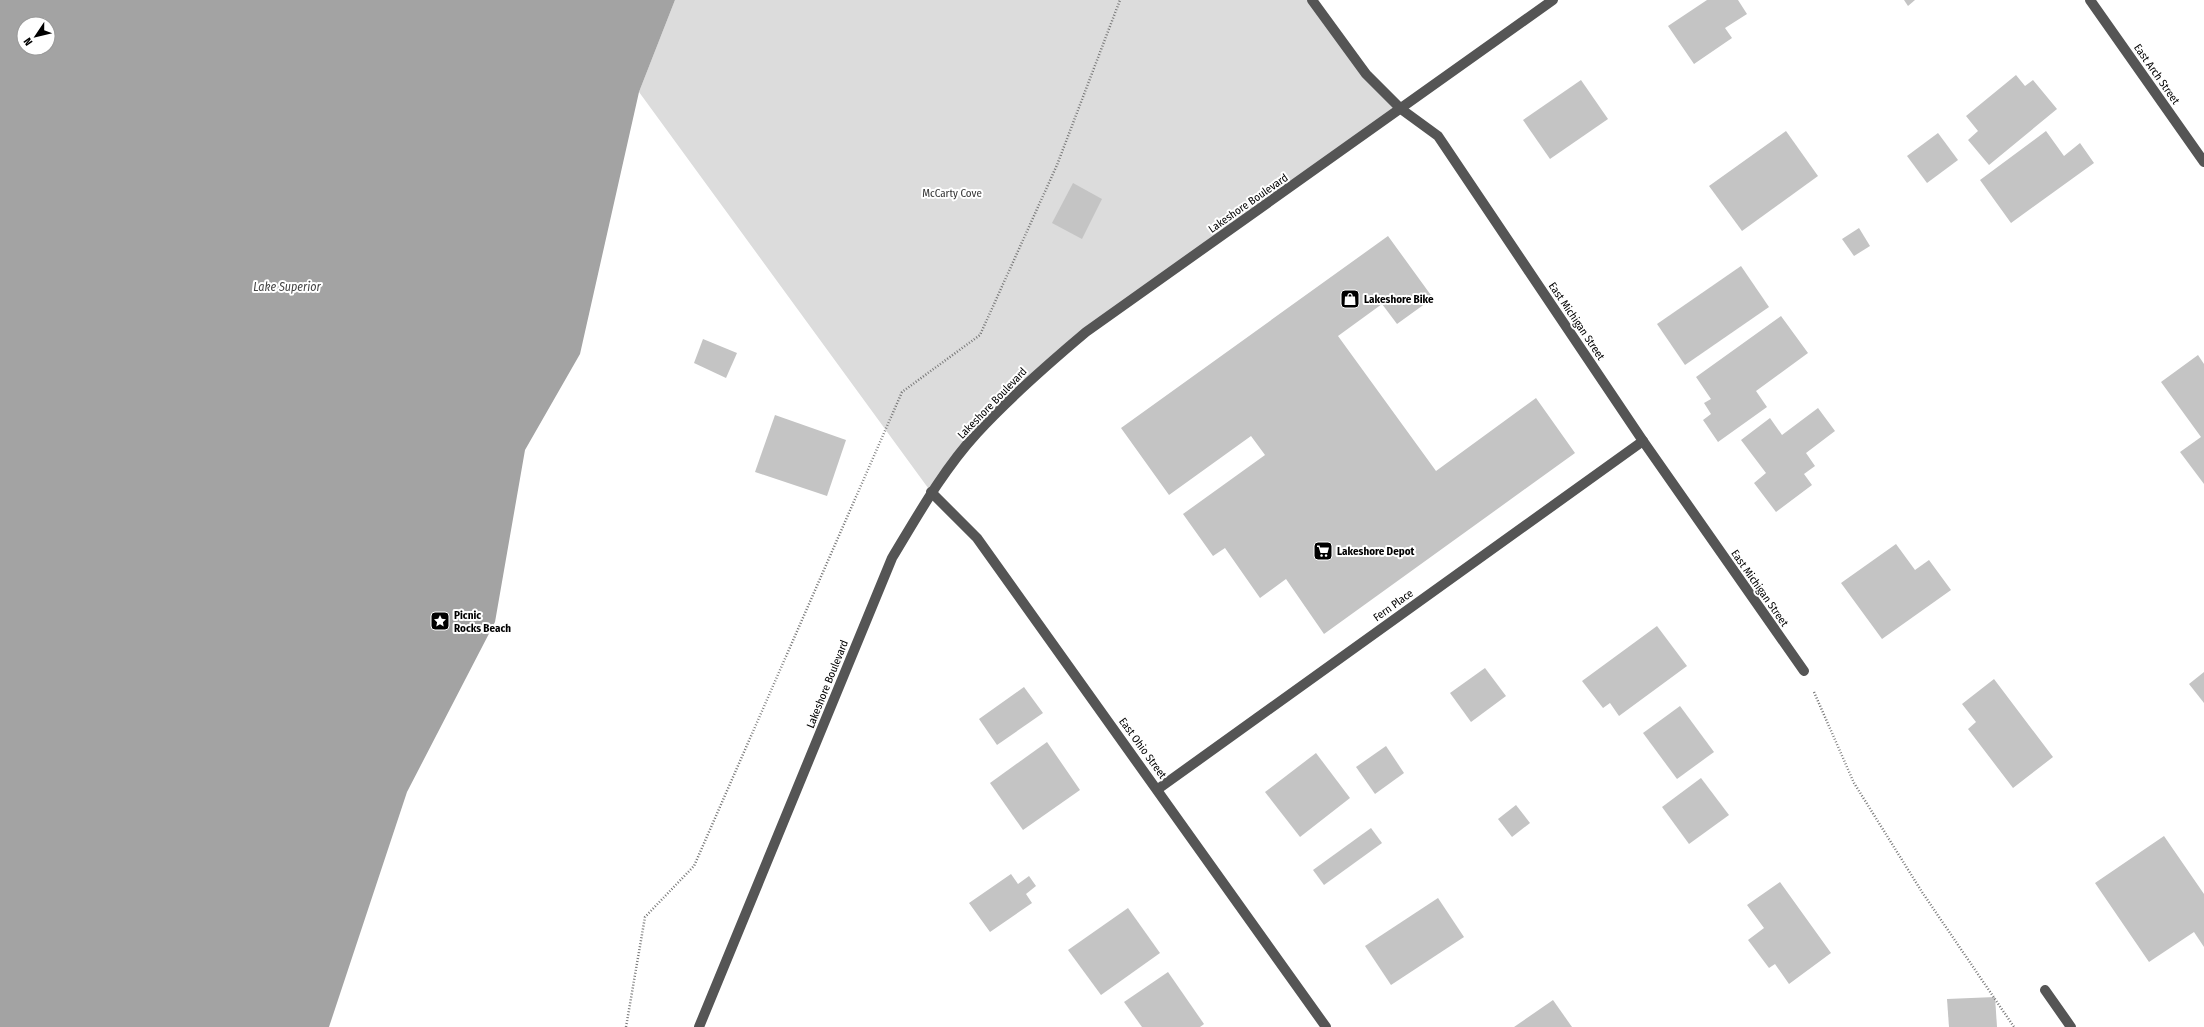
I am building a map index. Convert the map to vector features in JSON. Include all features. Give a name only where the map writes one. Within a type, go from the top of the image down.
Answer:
[{"type":"street","name":"East Michigan Street","points":[[1312,0],[1366,74],[1401,109],[1438,136],[1643,441],[1804,671]]},
{"type":"street","name":"Lakeshore Boulevard","points":[[699,1027],[892,558],[931,492],[976,434],[1028,381],[1080,337],[1553,0]]},
{"type":"street","name":"East Arch Street","points":[[2090,0],[2204,162]]},
{"type":"street","name":"Fern Place","points":[[1158,789],[1643,441]]},
{"type":"street","name":"East Ohio Street","points":[[931,492],[977,538],[1158,789],[1326,1027]]},
{"type":"street","points":[[2045,990],[2072,1027]]},
{"type":"path","points":[[626,1027],[645,917],[694,866],[902,392],[980,335],[1057,165],[1120,0]]},
{"type":"path","points":[[1804,671],[1854,783],[1922,892],[2014,1027]]},
{"type":"green space","name":"McCarty Cove","points":[[675,0],[1312,0],[1401,109],[1086,332],[1027,381],[931,492],[639,92]]},
{"type":"water","name":"Lake Superior","points":[[0,0],[675,0],[639,92],[580,354],[525,450],[495,622],[407,792],[329,1027],[0,1027]]},
{"type":"building","points":[[1707,0],[1738,0],[1747,14],[1725,28],[1732,38],[1694,64],[1668,26]]},
{"type":"building","points":[[1904,0],[1915,0],[1908,6]]},
{"type":"building","points":[[2016,75],[2025,86],[2033,80],[2057,109],[1989,165],[1968,140],[1978,131],[1966,116]]},
{"type":"building","points":[[1581,80],[1608,119],[1550,159],[1523,120]]},
{"type":"building","points":[[1786,131],[1818,176],[1742,231],[1709,186]]},
{"type":"building","points":[[2046,131],[2064,156],[2080,143],[2094,163],[2011,223],[1980,180]]},
{"type":"building","points":[[1938,133],[1958,160],[1927,183],[1907,156]]},
{"type":"building","points":[[1073,183],[1102,199],[1082,239],[1052,223]]},
{"type":"building","points":[[1859,228],[1870,246],[1854,256],[1842,239]]},
{"type":"building","points":[[1388,236],[1433,298],[1397,324],[1382,304],[1338,336],[1436,471],[1536,398],[1575,453],[1324,634],[1286,579],[1260,598],[1225,548],[1213,556],[1183,514],[1265,455],[1251,436],[1169,495],[1121,428]]},
{"type":"building","points":[[1741,266],[1769,307],[1685,365],[1657,324]]},
{"type":"building","points":[[1781,316],[1808,353],[1756,391],[1767,407],[1718,442],[1703,420],[1711,414],[1704,403],[1711,399],[1696,377]]},
{"type":"building","points":[[703,339],[737,353],[726,378],[694,363]]},
{"type":"building","points":[[2198,355],[2204,364],[2204,484],[2180,452],[2201,437],[2161,382]]},
{"type":"building","points":[[1818,408],[1835,431],[1806,453],[1815,466],[1804,474],[1812,485],[1776,512],[1754,483],[1766,473],[1741,440],[1770,418],[1782,435]]},
{"type":"building","points":[[775,415],[846,440],[827,496],[755,472]]},
{"type":"building","points":[[1896,544],[1915,570],[1929,560],[1951,590],[1882,639],[1841,583]]},
{"type":"building","points":[[1657,626],[1687,666],[1619,716],[1610,703],[1603,708],[1582,681]]},
{"type":"building","points":[[1485,668],[1506,696],[1471,722],[1450,693]]},
{"type":"building","points":[[2204,672],[2204,703],[2189,684]]},
{"type":"building","points":[[1994,679],[2053,757],[2013,788],[1968,729],[1976,722],[1962,704]]},
{"type":"building","points":[[1024,687],[1043,713],[997,745],[979,719]]},
{"type":"building","points":[[1680,706],[1714,752],[1677,779],[1643,733]]},
{"type":"building","points":[[1047,742],[1080,790],[1023,830],[990,783]]},
{"type":"building","points":[[1386,746],[1404,773],[1375,794],[1356,767]]},
{"type":"building","points":[[1316,753],[1350,798],[1300,837],[1265,792]]},
{"type":"building","points":[[1701,778],[1729,815],[1689,844],[1662,807]]},
{"type":"building","points":[[1516,805],[1530,823],[1512,837],[1498,819]]},
{"type":"building","points":[[1371,828],[1382,843],[1324,885],[1313,870]]},
{"type":"building","points":[[2164,836],[2204,894],[2204,947],[2194,932],[2149,962],[2095,883]]},
{"type":"building","points":[[1011,874],[1018,884],[1029,876],[1036,886],[1026,894],[1032,903],[990,932],[969,903]]},
{"type":"building","points":[[1780,882],[1831,953],[1789,984],[1775,964],[1769,968],[1748,940],[1764,928],[1747,905]]},
{"type":"building","points":[[1438,898],[1464,937],[1391,985],[1365,946]]},
{"type":"building","points":[[1128,908],[1160,953],[1101,995],[1068,950]]},
{"type":"building","points":[[1168,972],[1204,1024],[1200,1027],[1142,1027],[1124,1002]]},
{"type":"building","points":[[1995,997],[1997,1027],[1949,1027],[1947,999]]},
{"type":"building","points":[[1553,1000],[1572,1027],[1514,1027]]},
{"type":"place","name":"Lakeshore Bike","points":[[1350,299]]},
{"type":"place","name":"Lakeshore Depot","points":[[1323,551]]},
{"type":"place","name":"Picnic Rocks Beach","points":[[440,621]]}]
